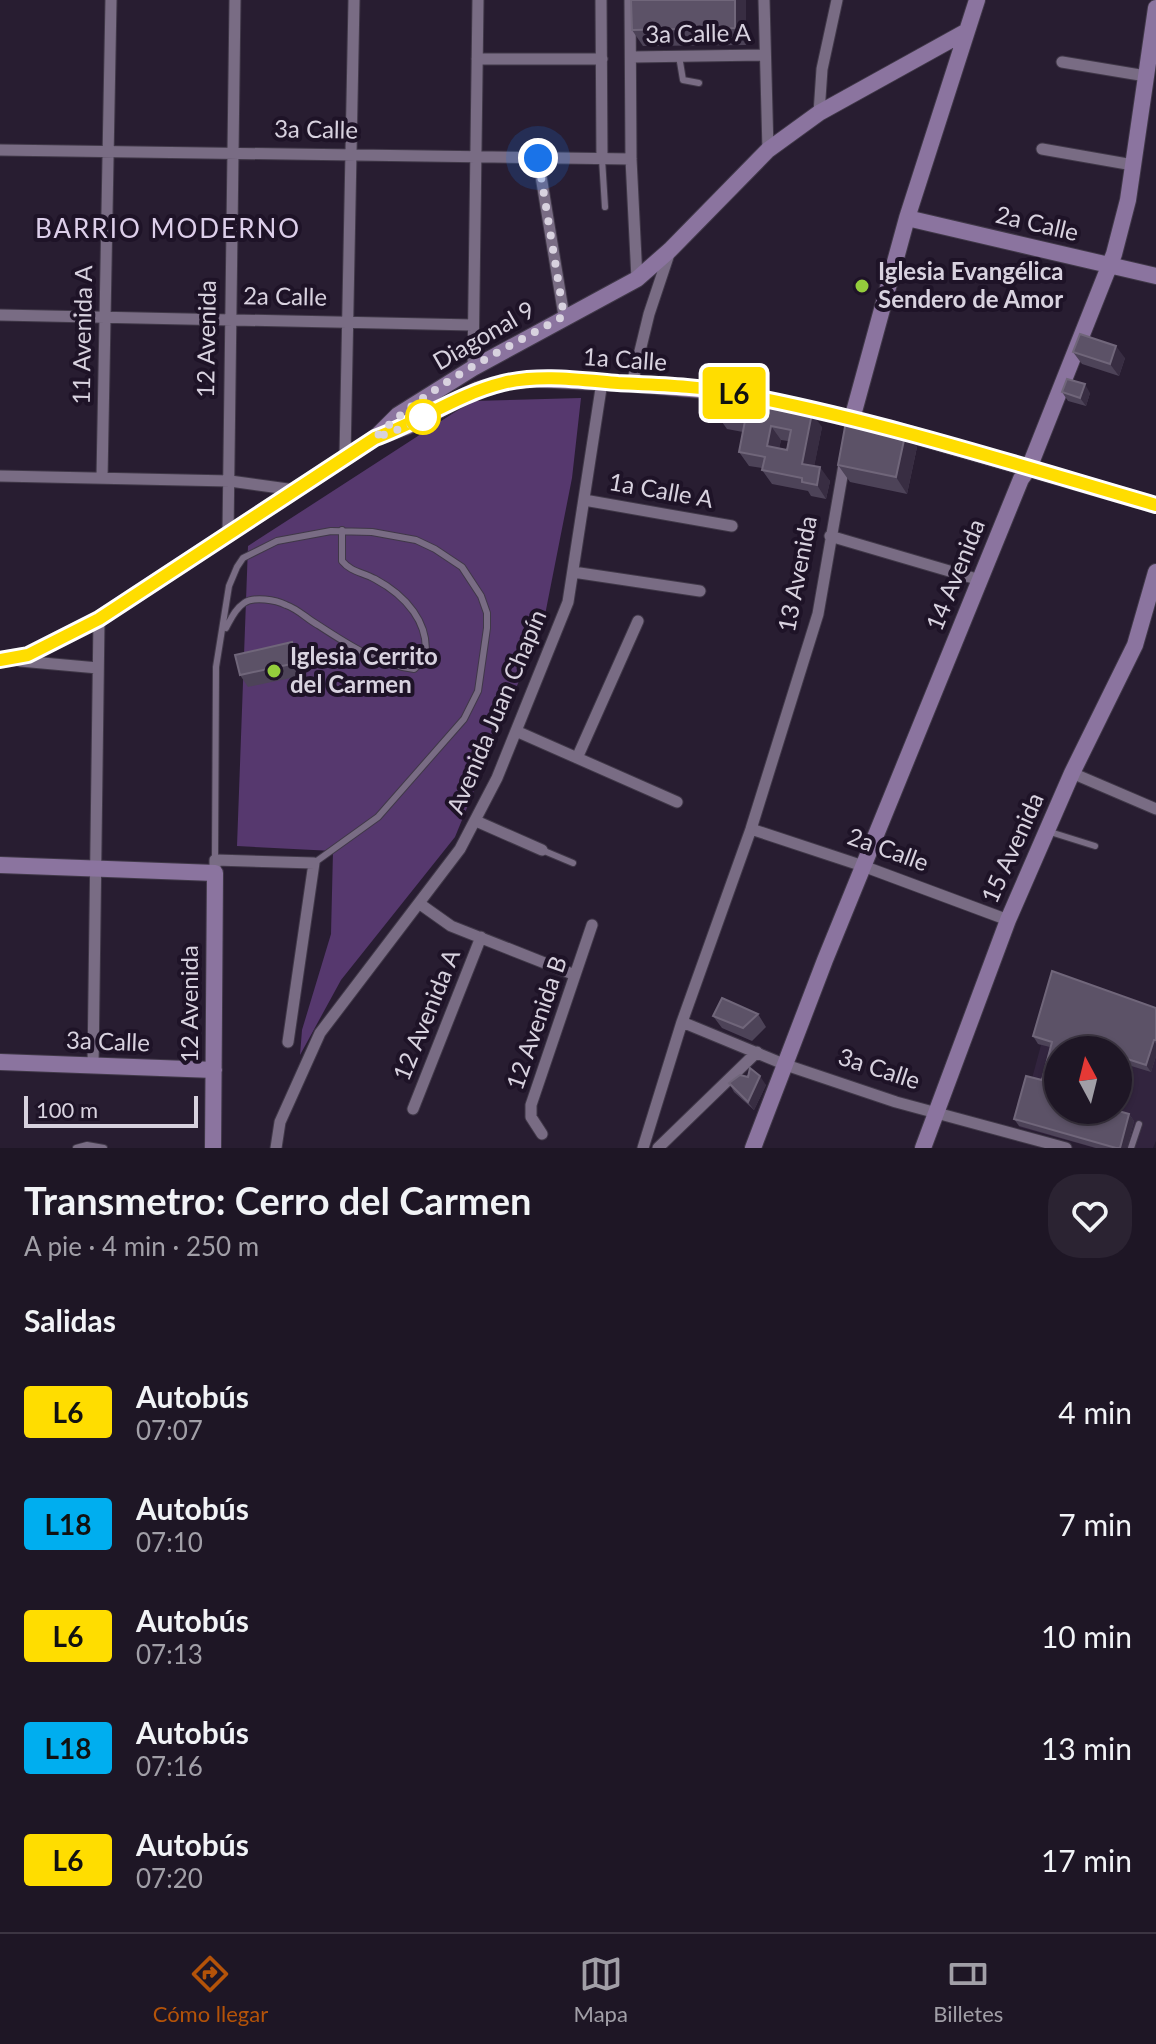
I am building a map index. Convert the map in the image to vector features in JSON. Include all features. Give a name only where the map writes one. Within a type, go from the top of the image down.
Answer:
[{"type":"street","name":"11 Avenida A","points":[[102,478],[111,0]]},
{"type":"street","name":"12 Avenida","points":[[228,534],[235,0]]},
{"type":"street","points":[[345,457],[354,0]]},
{"type":"street","points":[[473,368],[478,0]]},
{"type":"street","points":[[601,0],[602,159]]},
{"type":"street","points":[[630,0],[631,159],[637,279]]},
{"type":"street","points":[[764,0],[768,150]]},
{"type":"street","points":[[819,113],[822,69],[837,0]]},
{"type":"street","points":[[978,1],[994,0]]},
{"type":"street","name":"13 Avenida","points":[[643,1148],[682,1022],[751,829],[818,614],[849,432],[907,218],[978,1]]},
{"type":"street","name":"14 Avenida","points":[[753,1148],[770,1095],[786,1065],[863,866],[1110,266],[1128,200],[1156,8]]},
{"type":"street","name":"Diagonal 9","points":[[4,660],[47,647],[99,619],[375,438],[398,415],[564,316],[637,279],[670,250],[768,150],[819,113],[967,31]]},
{"type":"street","points":[[922,56],[942,54],[951,60],[955,69]]},
{"type":"street","name":"3a Calle A","points":[[632,57],[765,55]]},
{"type":"street","points":[[477,59],[602,59]]},
{"type":"street","points":[[1062,62],[1146,76]]},
{"type":"street","points":[[1042,149],[1133,165]]},
{"type":"street","name":"3a Calle","points":[[0,150],[631,159]]},
{"type":"street","points":[[538,158],[564,316]]},
{"type":"street","name":"2a Calle","points":[[907,218],[1156,276]]},
{"type":"street","points":[[632,384],[649,314],[670,250]]},
{"type":"street","name":"2a Calle","points":[[0,315],[473,325]]},
{"type":"street","name":"1a Calle","points":[[375,438],[408,426],[477,390],[506,382],[535,379],[632,384],[736,393],[849,432],[931,439],[1156,505]]},
{"type":"street","name":"Avenida Juan Chapín","points":[[276,1148],[280,1122],[320,1033],[460,849],[476,821],[516,731],[568,602],[602,382]]},
{"type":"street","points":[[0,476],[230,481],[295,490]]},
{"type":"street","name":"1a Calle A","points":[[584,500],[732,526]]},
{"type":"street","points":[[830,536],[980,580]]},
{"type":"street","points":[[573,572],[700,591]]},
{"type":"street","name":"15 Avenida","points":[[923,1148],[1008,920],[1072,773],[1135,645],[1156,572]]},
{"type":"street","points":[[93,1066],[99,619]]},
{"type":"street","points":[[577,758],[638,621]]},
{"type":"street","points":[[4,660],[98,668]]},
{"type":"street","points":[[516,731],[677,802]]},
{"type":"street","points":[[1072,773],[1156,809]]},
{"type":"street","points":[[476,821],[542,850]]},
{"type":"street","name":"2a Calle","points":[[751,829],[863,866],[1008,920]]},
{"type":"street","points":[[0,865],[94,868],[314,863],[288,1042]]},
{"type":"street","name":"12 Avenida","points":[[213,1148],[215,866]]},
{"type":"street","points":[[420,904],[451,926],[575,975]]},
{"type":"street","name":"12 Avenida B","points":[[542,1134],[531,1117],[531,1105],[592,925]]},
{"type":"street","name":"12 Avenida A","points":[[413,1109],[481,937]]},
{"type":"street","name":"3a Calle","points":[[682,1022],[786,1065],[896,1102],[1066,1148]]},
{"type":"street","points":[[658,1148],[757,1052]]},
{"type":"street","name":"3a Calle","points":[[0,1062],[214,1070]]},
{"type":"lane","points":[[679,56],[683,80],[699,83]]},
{"type":"lane","points":[[602,159],[605,207]]},
{"type":"lane","points":[[222,635],[235,611],[244,603],[272,601],[294,608],[316,625],[393,667],[414,669],[425,659],[426,633],[397,593],[372,577],[349,569],[342,561],[342,530]]},
{"type":"lane","points":[[215,866],[216,667],[229,586],[243,558],[277,541],[342,530],[416,540],[462,567],[481,596],[487,613],[487,628],[478,691],[464,719],[378,817],[314,863]]},
{"type":"lane","points":[[1047,831],[1095,846]]},
{"type":"lane","points":[[542,850],[573,863]]},
{"type":"lane","points":[[738,1070],[751,1080]]},
{"type":"lane","points":[[1131,1148],[1139,1124]]},
{"type":"lane","points":[[76,1148],[87,1145],[104,1148]]},
{"type":"shaded area","points":[[581,398],[572,478],[544,620],[455,837],[341,980],[300,1055],[302,1030],[331,934],[333,851],[237,846],[248,546],[472,401]]},
{"type":"shaded area","points":[[1057,979],[1156,1014],[1156,1141],[1153,1148],[1095,1148],[1019,1127],[1041,1045],[1038,1044]]},
{"type":"building","points":[[631,0],[735,0],[735,28],[632,30]]},
{"type":"building","points":[[1080,334],[1116,346],[1110,364],[1073,352]]},
{"type":"building","points":[[1067,379],[1085,384],[1080,398],[1062,392]]},
{"type":"building","points":[[721,395],[812,413],[802,464],[820,467],[817,485],[802,482],[802,478],[762,470],[765,457],[739,452],[745,421],[717,415]],"holes":[[[771,426],[791,430],[787,450],[767,446]]]},
{"type":"building","points":[[847,416],[906,431],[896,477],[838,465]]},
{"type":"building","points":[[292,642],[296,663],[240,675],[235,655]]},
{"type":"building","points":[[1052,971],[1156,1008],[1156,1040],[1146,1065],[1132,1060],[1132,1036],[1044,1036],[1044,1039],[1033,1036]]},
{"type":"building","points":[[722,998],[758,1014],[743,1028],[713,1016]]},
{"type":"building","points":[[750,1068],[760,1076],[748,1102],[729,1083],[740,1075],[748,1077]]},
{"type":"building","points":[[1044,1072],[1044,1124],[1126,1124],[1120,1148],[1014,1119],[1026,1076],[1042,1080]]},
{"type":"bus line","name":"L6","points":[[0,660],[28,655],[99,619],[375,438],[408,426],[477,390],[506,382],[535,379],[602,382],[736,393],[931,439],[1156,505]]},
{"type":"place","name":"Iglesia Evangélica Sendero de Amor","points":[[862,286]]},
{"type":"place","name":"Iglesia Cerrito del Carmen","points":[[274,671]]},
{"type":"district","name":"BARRIO MODERNO","points":[[168,229]]},
{"type":"route","points":[[423,417],[375,438],[398,415],[564,316],[538,158]]}]
